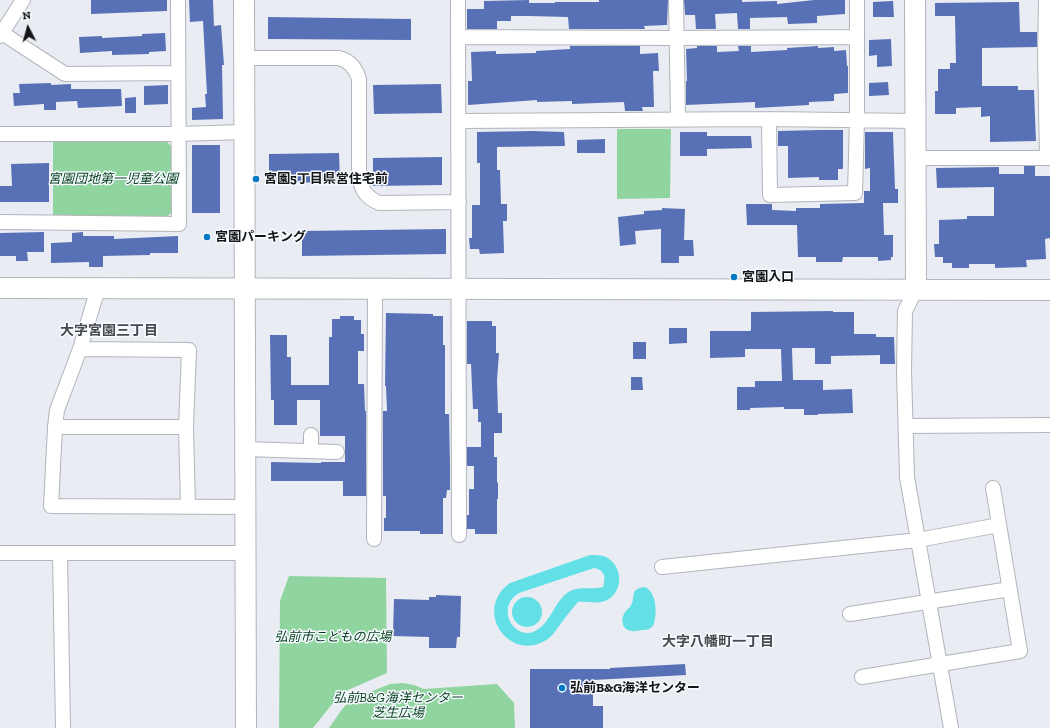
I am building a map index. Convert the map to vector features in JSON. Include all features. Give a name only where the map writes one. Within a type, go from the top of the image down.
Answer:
[{"type":"street","points":[[23,0],[1,34],[65,74],[178,73]]},
{"type":"street","points":[[0,222],[179,224],[178,0]]},
{"type":"street","points":[[244,0],[246,728]]},
{"type":"street","points":[[458,0],[460,535]]},
{"type":"street","points":[[676,0],[678,119]]},
{"type":"street","points":[[769,119],[770,195],[855,193],[857,120],[857,0]]},
{"type":"street","points":[[915,0],[916,289],[905,311],[904,371],[907,477],[951,728]]},
{"type":"street","points":[[915,158],[1049,158],[1046,0]]},
{"type":"street","points":[[458,37],[857,37]]},
{"type":"street","points":[[244,58],[339,58],[347,60],[353,66],[360,79],[359,178],[365,193],[370,199],[379,203],[459,202]]},
{"type":"street","points":[[459,121],[678,119],[915,121]]},
{"type":"street","points":[[0,134],[179,134],[244,132]]},
{"type":"street","points":[[0,288],[1050,290]]},
{"type":"street","points":[[98,288],[80,349],[57,410],[52,506],[245,507]]},
{"type":"street","points":[[374,539],[375,288]]},
{"type":"street","points":[[80,349],[189,350],[186,427],[188,507]]},
{"type":"street","points":[[906,426],[1050,425]]},
{"type":"street","points":[[55,427],[186,427]]},
{"type":"street","points":[[311,451],[312,435]]},
{"type":"street","points":[[245,449],[337,452]]},
{"type":"street","points":[[862,677],[1020,651],[993,488]]},
{"type":"street","points":[[662,567],[918,540],[999,525]]},
{"type":"street","points":[[0,553],[246,553]]},
{"type":"street","points":[[60,553],[63,728]]},
{"type":"street","points":[[850,614],[1010,589]]},
{"type":"green space","points":[[617,129],[671,129],[670,198],[617,199]]},
{"type":"green space","name":"宮園団地第一児童公園","points":[[53,141],[166,141],[173,148],[172,212],[167,217],[53,216]]},
{"type":"green space","name":"弘前市こどもの広場","points":[[289,576],[386,578],[387,673],[348,690],[337,698],[313,728],[279,728],[280,601]]},
{"type":"green space","name":"弘前B&G海洋センター 芝生広場","points":[[402,683],[414,685],[424,689],[497,684],[514,703],[515,728],[329,728],[350,700],[390,684]]},
{"type":"water","points":[[590,555],[606,557],[615,566],[619,577],[619,583],[614,595],[605,601],[578,602],[549,638],[535,645],[522,645],[510,640],[501,632],[495,620],[494,607],[499,595],[510,583]],"holes":[[[594,568],[598,569],[604,574],[603,587],[570,591],[560,600],[544,624],[533,632],[525,633],[519,631],[513,626],[508,613],[509,606],[512,599],[519,593]]]},
{"type":"water","points":[[645,587],[654,598],[656,614],[654,624],[648,629],[630,631],[623,625],[623,616],[632,603],[636,590]]},
{"type":"water","points":[[527,597],[533,598],[541,606],[541,618],[533,626],[527,627],[521,626],[513,618],[512,612],[513,606],[521,598]]},
{"type":"building","points":[[91,0],[167,0],[167,11],[91,14]]},
{"type":"building","points":[[189,0],[213,0],[214,26],[221,25],[224,65],[222,65],[223,119],[192,120],[192,108],[206,107],[205,94],[207,94],[203,21],[190,22]]},
{"type":"building","points":[[529,0],[529,3],[555,3],[599,2],[599,0],[668,0],[667,25],[644,26],[645,29],[569,29],[568,17],[511,16],[511,21],[497,21],[497,29],[467,29],[467,9],[484,9],[484,1]]},
{"type":"building","points":[[684,0],[742,0],[742,2],[777,1],[777,4],[814,0],[845,0],[845,14],[817,16],[817,23],[788,24],[787,17],[750,18],[750,29],[738,29],[737,13],[715,14],[716,29],[696,29],[695,15],[685,15]]},
{"type":"building","points":[[893,1],[894,17],[873,17],[873,2]]},
{"type":"building","points":[[1019,2],[1020,32],[1037,32],[1037,47],[982,48],[982,86],[1018,86],[1018,90],[1034,90],[1036,141],[990,142],[990,116],[981,117],[981,107],[956,108],[956,114],[935,114],[935,91],[938,91],[938,69],[950,69],[950,63],[956,63],[955,16],[935,16],[935,3]]},
{"type":"building","points":[[268,17],[411,19],[411,40],[268,39]]},
{"type":"building","points":[[165,33],[166,51],[149,52],[149,54],[112,55],[112,51],[80,53],[79,37],[102,36],[102,38]]},
{"type":"building","points":[[891,39],[892,66],[877,67],[877,55],[869,56],[869,40]]},
{"type":"building","points":[[570,46],[640,46],[640,54],[658,53],[659,71],[653,71],[654,107],[642,107],[643,111],[625,111],[624,102],[572,104],[572,101],[537,102],[537,100],[468,105],[468,81],[472,81],[471,52],[496,51],[496,54],[536,53],[536,51],[570,49]]},
{"type":"building","points":[[697,46],[717,46],[717,52],[739,51],[738,46],[751,46],[751,52],[787,50],[787,48],[818,46],[818,48],[834,47],[834,51],[846,50],[848,66],[848,93],[834,94],[834,101],[809,102],[809,105],[755,108],[755,102],[686,105],[686,49],[697,48]]},
{"type":"building","points":[[888,82],[889,95],[869,96],[869,83]]},
{"type":"building","points":[[51,83],[51,85],[71,84],[71,89],[121,89],[122,106],[78,108],[77,101],[56,102],[56,110],[44,110],[44,104],[14,106],[13,93],[20,93],[19,84]]},
{"type":"building","points":[[441,84],[442,113],[374,114],[373,85]]},
{"type":"building","points":[[168,85],[168,104],[144,105],[144,86]]},
{"type":"building","points":[[136,97],[136,113],[125,113],[125,98]]},
{"type":"building","points":[[843,130],[843,169],[838,169],[838,180],[819,180],[819,177],[788,178],[788,146],[778,146],[778,131]]},
{"type":"building","points":[[477,132],[564,132],[565,146],[497,147],[497,170],[500,170],[501,204],[507,204],[507,221],[503,221],[504,253],[480,254],[479,249],[470,249],[469,238],[472,238],[472,205],[480,205],[480,163],[477,163]]},
{"type":"building","points":[[680,132],[707,132],[707,136],[751,136],[752,148],[707,149],[707,156],[680,156]]},
{"type":"building","points":[[865,132],[893,132],[895,189],[898,189],[898,203],[883,203],[884,235],[893,235],[893,257],[891,257],[891,260],[878,261],[878,257],[843,257],[842,262],[816,262],[816,257],[798,257],[797,225],[747,225],[746,204],[772,204],[772,210],[796,211],[796,208],[820,208],[820,204],[864,203],[864,191],[870,191],[870,168],[865,169]]},
{"type":"building","points":[[605,139],[605,153],[577,153],[577,140]]},
{"type":"building","points":[[192,145],[220,145],[220,213],[192,213]]},
{"type":"building","points":[[339,153],[340,182],[269,183],[269,154]]},
{"type":"building","points":[[442,157],[442,185],[373,186],[373,158]]},
{"type":"building","points":[[49,163],[49,202],[0,202],[0,186],[12,186],[11,164]]},
{"type":"building","points":[[1024,166],[1035,166],[1035,176],[1050,176],[1050,238],[1045,239],[1046,259],[1026,260],[1027,267],[995,268],[995,264],[969,264],[969,268],[952,268],[952,263],[943,263],[943,257],[935,257],[934,244],[939,244],[939,220],[967,219],[967,216],[994,216],[994,187],[937,188],[936,168],[999,167],[999,174],[1024,174]]},
{"type":"building","points":[[662,208],[685,209],[684,240],[693,240],[694,256],[679,256],[679,263],[661,263],[661,229],[635,231],[636,244],[620,246],[618,217],[644,214],[644,211],[662,210]]},
{"type":"building","points":[[446,229],[446,254],[302,256],[302,231]]},
{"type":"building","points":[[44,232],[44,252],[27,252],[28,261],[16,261],[16,256],[0,256],[0,233]]},
{"type":"building","points":[[83,232],[83,236],[114,236],[114,239],[178,236],[178,253],[103,256],[103,267],[89,267],[89,262],[51,263],[51,243],[72,242],[72,233]]},
{"type":"building","points":[[751,312],[854,312],[854,334],[876,334],[876,337],[894,337],[895,364],[880,364],[880,355],[831,356],[831,364],[815,364],[815,348],[792,348],[793,380],[823,380],[823,390],[852,389],[853,413],[804,415],[804,409],[784,409],[784,407],[737,410],[737,387],[755,387],[755,381],[782,381],[781,349],[745,349],[745,357],[710,358],[710,331],[750,331]]},
{"type":"building","points":[[386,313],[433,314],[433,316],[443,316],[443,345],[445,345],[445,414],[449,414],[450,490],[447,490],[446,498],[443,498],[443,534],[420,534],[420,531],[384,531],[384,518],[386,518],[386,496],[383,496],[383,411],[387,411],[385,386]]},
{"type":"building","points":[[340,316],[354,316],[354,320],[361,320],[361,334],[364,334],[364,351],[358,351],[358,384],[364,384],[366,411],[366,496],[343,496],[343,481],[271,481],[271,462],[345,462],[345,436],[320,436],[320,400],[297,400],[297,425],[274,425],[274,400],[271,400],[270,335],[287,335],[287,357],[291,357],[291,385],[329,385],[329,337],[332,337],[332,319],[340,319]]},
{"type":"building","points":[[467,321],[492,321],[492,326],[496,326],[496,353],[499,353],[497,380],[498,413],[502,413],[502,433],[494,433],[494,457],[497,457],[498,483],[497,534],[475,534],[475,529],[467,529],[467,515],[469,515],[469,489],[474,489],[474,466],[467,466],[467,447],[481,447],[481,422],[478,422],[478,409],[473,409],[471,364],[467,364]]},
{"type":"building","points":[[669,328],[687,328],[687,343],[669,344]]},
{"type":"building","points":[[633,342],[646,342],[646,359],[633,359]]},
{"type":"building","points":[[631,377],[642,377],[643,390],[631,390]]},
{"type":"building","points":[[436,595],[461,596],[460,637],[457,637],[456,648],[429,648],[429,637],[393,636],[394,599],[429,600],[429,597],[436,597]]},
{"type":"building","name":"弘前B&G海洋センター","points":[[685,664],[686,675],[593,680],[593,706],[603,706],[603,728],[530,728],[530,669],[610,669]]},
{"type":"place","name":"宮園5丁目県営住宅前","points":[[256,179]]},
{"type":"place","name":"宮園パーキング","points":[[207,237]]},
{"type":"place","name":"宮園入口","points":[[734,277]]},
{"type":"place","name":"弘前B&G海洋センター","points":[[562,688]]},
{"type":"district","name":"大字宮園三丁目","points":[[109,331]]},
{"type":"district","name":"大字八幡町一丁目","points":[[718,642]]}]
